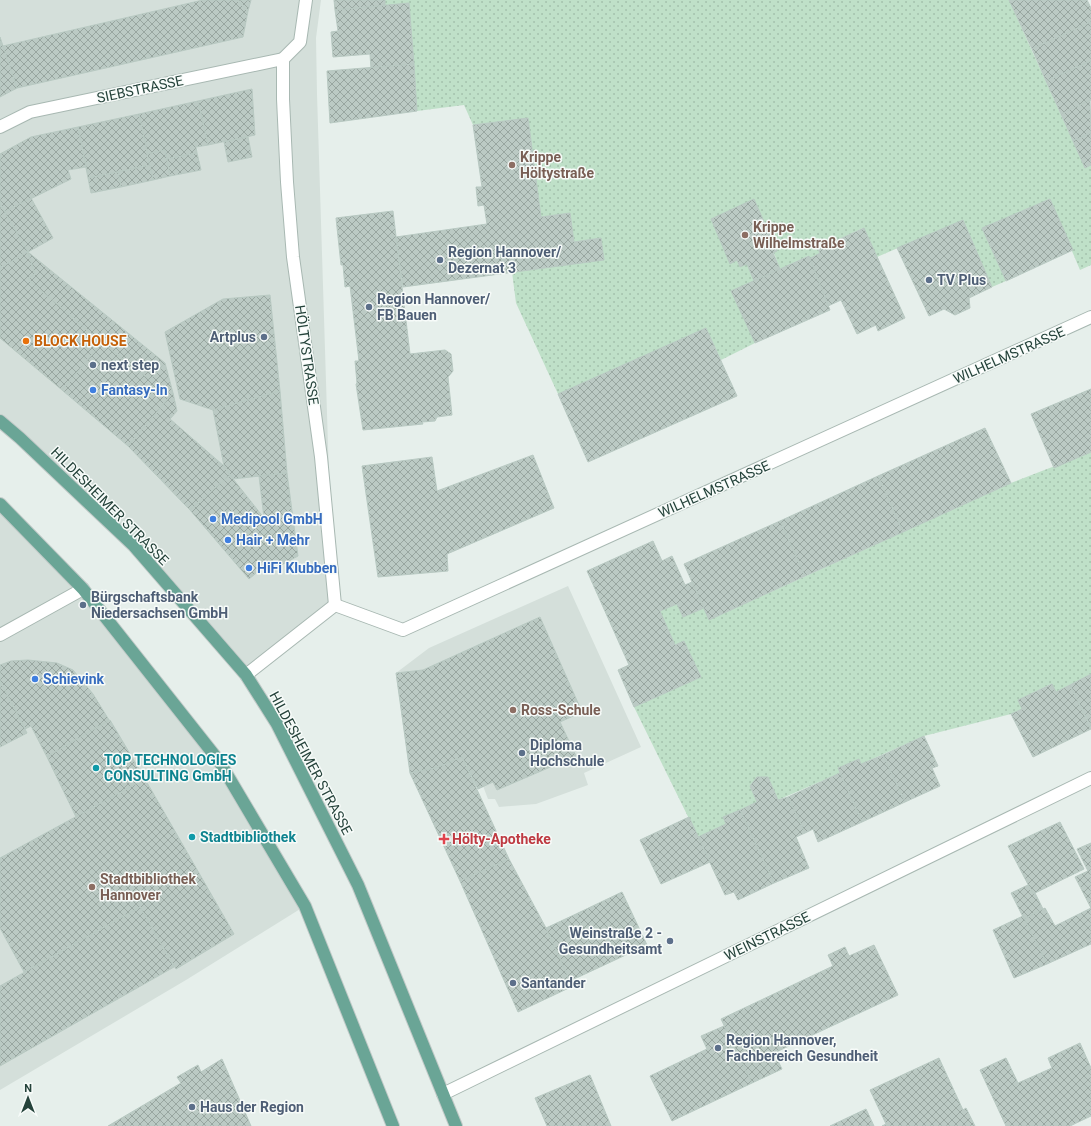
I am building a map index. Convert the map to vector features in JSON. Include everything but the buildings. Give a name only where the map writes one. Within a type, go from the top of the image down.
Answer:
[{"type":"main road","name":"HILDESHEIMER STRASSE","points":[[0,422],[20,438],[134,546],[246,676],[277,724],[358,885],[456,1126]]},
{"type":"main road","points":[[0,504],[83,589],[219,761],[305,906],[394,1126]]},
{"type":"street","points":[[283,59],[300,42],[306,0]]},
{"type":"street","name":"SIEBSTRASSE","points":[[0,127],[30,112],[283,59]]},
{"type":"street","name":"HÖLTYSTRASSE","points":[[283,59],[286,167],[293,257],[321,457],[335,605]]},
{"type":"street","name":"WILHELMSTRASSE","points":[[335,605],[403,630],[1091,317]]},
{"type":"street","points":[[0,635],[83,589]]},
{"type":"street","points":[[246,676],[335,605]]},
{"type":"street","name":"WEINSTRASSE","points":[[443,1094],[1091,778]]},
{"type":"shaded area","points":[[0,0],[321,0],[316,38],[317,94],[333,605],[247,673],[134,545],[0,420]]},
{"type":"shaded area","points":[[0,504],[83,589],[219,761],[305,906],[186,980],[0,1090]]},
{"type":"shaded area","name":"Ross-Schule","points":[[568,586],[641,747],[584,773],[588,785],[536,804],[499,807],[495,799],[488,799],[483,786],[478,789],[462,757],[436,768],[410,773],[396,673],[429,648]]},
{"type":"green space","points":[[385,0],[1009,0],[1085,168],[1091,165],[1091,265],[1080,270],[1050,199],[982,228],[1006,281],[992,287],[963,220],[877,257],[863,228],[818,249],[820,253],[809,259],[808,256],[780,269],[754,200],[711,219],[731,263],[737,260],[740,267],[747,264],[754,281],[755,343],[721,360],[706,328],[558,394],[516,303],[512,272],[603,260],[600,238],[574,242],[570,213],[541,217],[528,118],[473,125],[464,105],[417,111],[409,4],[385,6]]},
{"type":"green space","points":[[1091,452],[1091,674],[1056,692],[1051,684],[1018,700],[1022,709],[1011,714],[924,736],[861,764],[859,759],[838,768],[840,773],[778,800],[768,777],[757,777],[750,786],[757,802],[724,817],[726,824],[698,837],[634,707],[701,677],[684,641],[675,645],[660,611],[677,604],[683,617],[704,608],[709,620],[1011,483]]},
{"type":"place","name":"Krippe Höltystraße","points":[[512,165]]},
{"type":"place","name":"Krippe Wilhelmstraße","points":[[745,235]]},
{"type":"place","name":"Region Hannover/ Dezernat 3","points":[[440,260]]},
{"type":"place","name":"TV Plus","points":[[929,280]]},
{"type":"place","name":"Region Hannover/ FB Bauen","points":[[369,307]]},
{"type":"place","name":"Artplus","points":[[264,337]]},
{"type":"place","name":"BLOCK HOUSE","points":[[26,341]]},
{"type":"place","name":"next step","points":[[93,365]]},
{"type":"place","name":"Fantasy-In","points":[[93,390]]},
{"type":"place","name":"Medipool GmbH","points":[[213,519]]},
{"type":"place","name":"Hair + Mehr","points":[[228,540]]},
{"type":"place","name":"HiFi Klubben","points":[[249,568]]},
{"type":"place","name":"Bürgschaftsbank Niedersachsen GmbH","points":[[83,605]]},
{"type":"place","name":"Schievink","points":[[35,679]]},
{"type":"place","name":"Ross-Schule","points":[[513,710]]},
{"type":"place","name":"Diploma Hochschule","points":[[522,753]]},
{"type":"place","name":"TOP TECHNOLOGIES CONSULTING GmbH","points":[[96,768]]},
{"type":"place","name":"Stadtbibliothek","points":[[192,837]]},
{"type":"place","name":"Hölty-Apotheke","points":[[444,839]]},
{"type":"place","name":"Stadtbibliothek Hannover","points":[[92,887]]},
{"type":"place","name":"Weinstraße 2 - Gesundheitsamt","points":[[670,941]]},
{"type":"place","name":"Santander","points":[[513,983]]},
{"type":"place","name":"Region Hannover, Fachbereich Gesundheit","points":[[718,1048]]},
{"type":"place","name":"Haus der Region","points":[[192,1107]]}]
